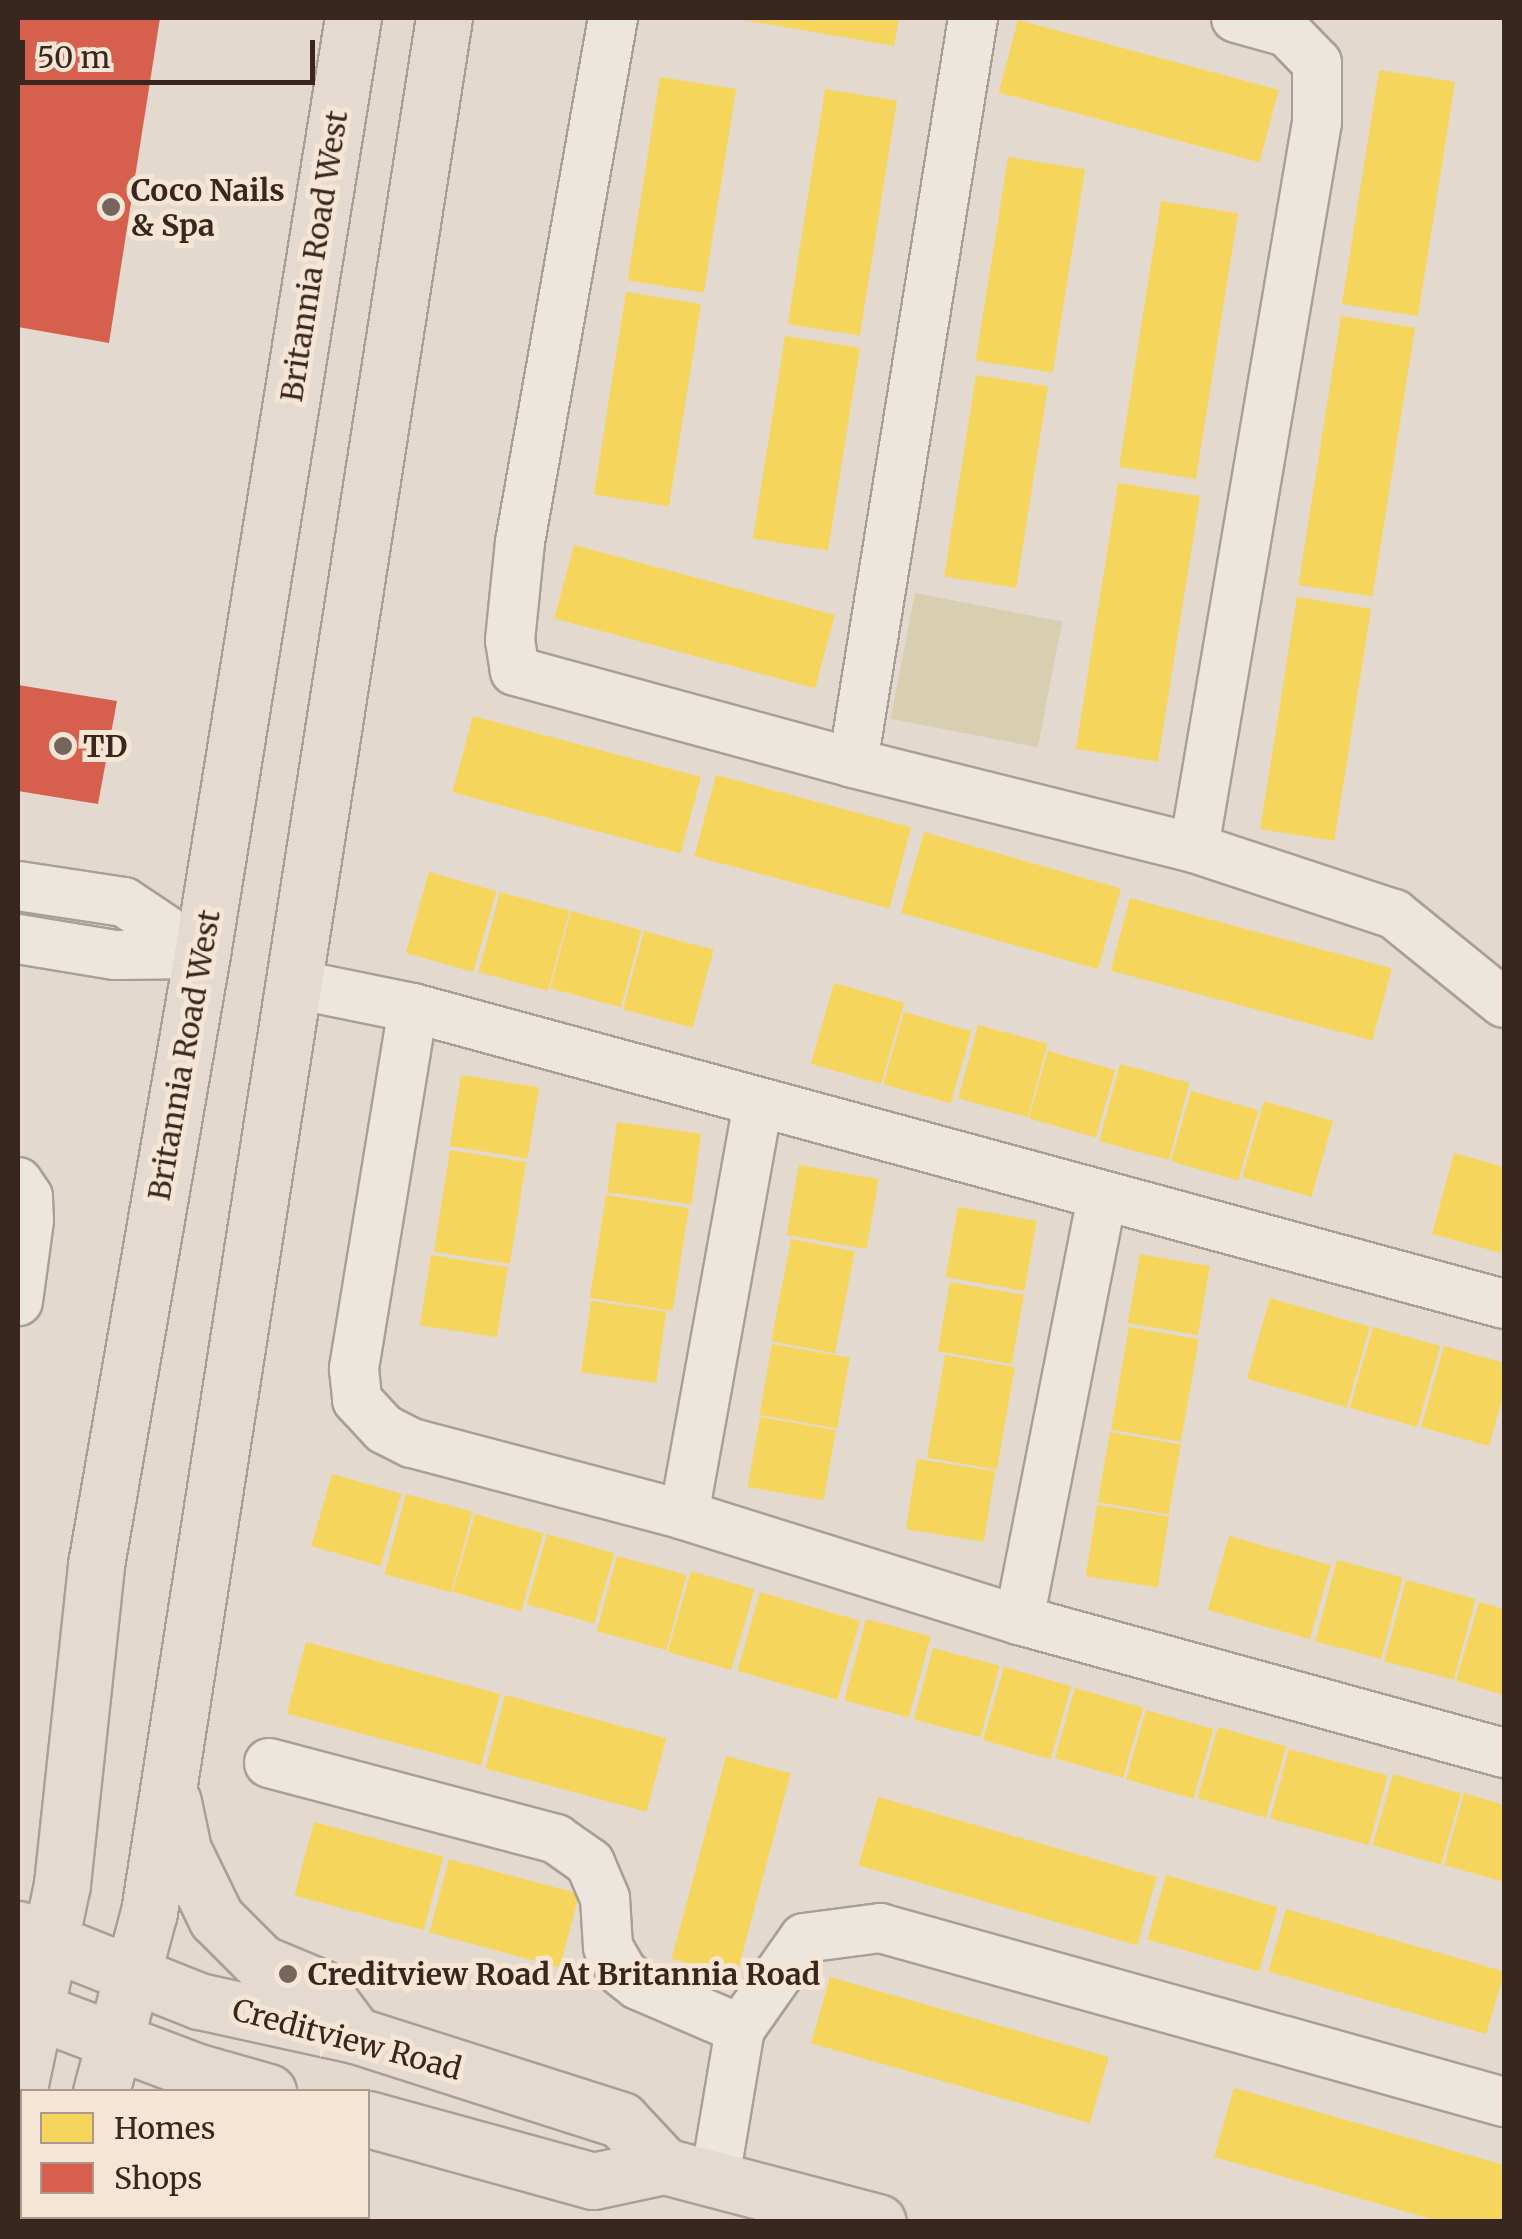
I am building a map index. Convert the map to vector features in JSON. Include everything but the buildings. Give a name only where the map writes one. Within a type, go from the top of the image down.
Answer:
[{"type":"main road","name":"Britannia Road West","points":[[18,2093],[33,1935],[62,1884],[96,1565],[202,954],[353,18]]},
{"type":"main road","points":[[108,2066],[149,1912],[444,18]]},
{"type":"main road","points":[[168,1776],[182,1850],[216,1918],[261,1963],[319,1987],[355,2035]]},
{"type":"main road","name":"Creditview Road","points":[[33,1935],[199,2001],[355,2035],[621,2120],[689,2172]]},
{"type":"main road","points":[[26,2007],[108,2066],[250,2089]]},
{"type":"main road","points":[[370,2120],[593,2181],[689,2172],[878,2222]]},
{"type":"lane","points":[[613,18],[520,542],[510,640],[516,671],[852,763],[1194,848],[1394,914],[1504,1003]]},
{"type":"lane","points":[[852,763],[973,18]]},
{"type":"lane","points":[[1194,848],[1316,122],[1317,63],[1287,32],[1236,18]]},
{"type":"lane","points":[[18,886],[124,902],[202,954]]},
{"type":"lane","points":[[18,938],[115,956],[202,954]]},
{"type":"lane","points":[[296,984],[413,1008],[758,1105],[1504,1304]]},
{"type":"lane","points":[[413,1008],[354,1369],[357,1400],[384,1430],[412,1443],[684,1515],[1019,1620],[1504,1753]]},
{"type":"lane","points":[[684,1515],[758,1105]]},
{"type":"lane","points":[[18,1182],[28,1197],[29,1220],[18,1300]]},
{"type":"lane","points":[[1019,1620],[1102,1198]]},
{"type":"lane","points":[[268,1763],[556,1839],[590,1864],[604,1898],[608,1947],[623,1973],[638,1985],[740,2030]]},
{"type":"lane","points":[[689,2172],[740,2030],[804,1938],[880,1928],[1504,2102]]},
{"type":"shaded area","points":[[915,593],[1062,622],[1038,747],[891,719]]},
{"type":"place","name":"Coco Nails & Spa","points":[[111,207]]},
{"type":"place","name":"TD","points":[[63,746]]},
{"type":"place","name":"Creditview Road At Britannia Road","points":[[288,1974]]}]
